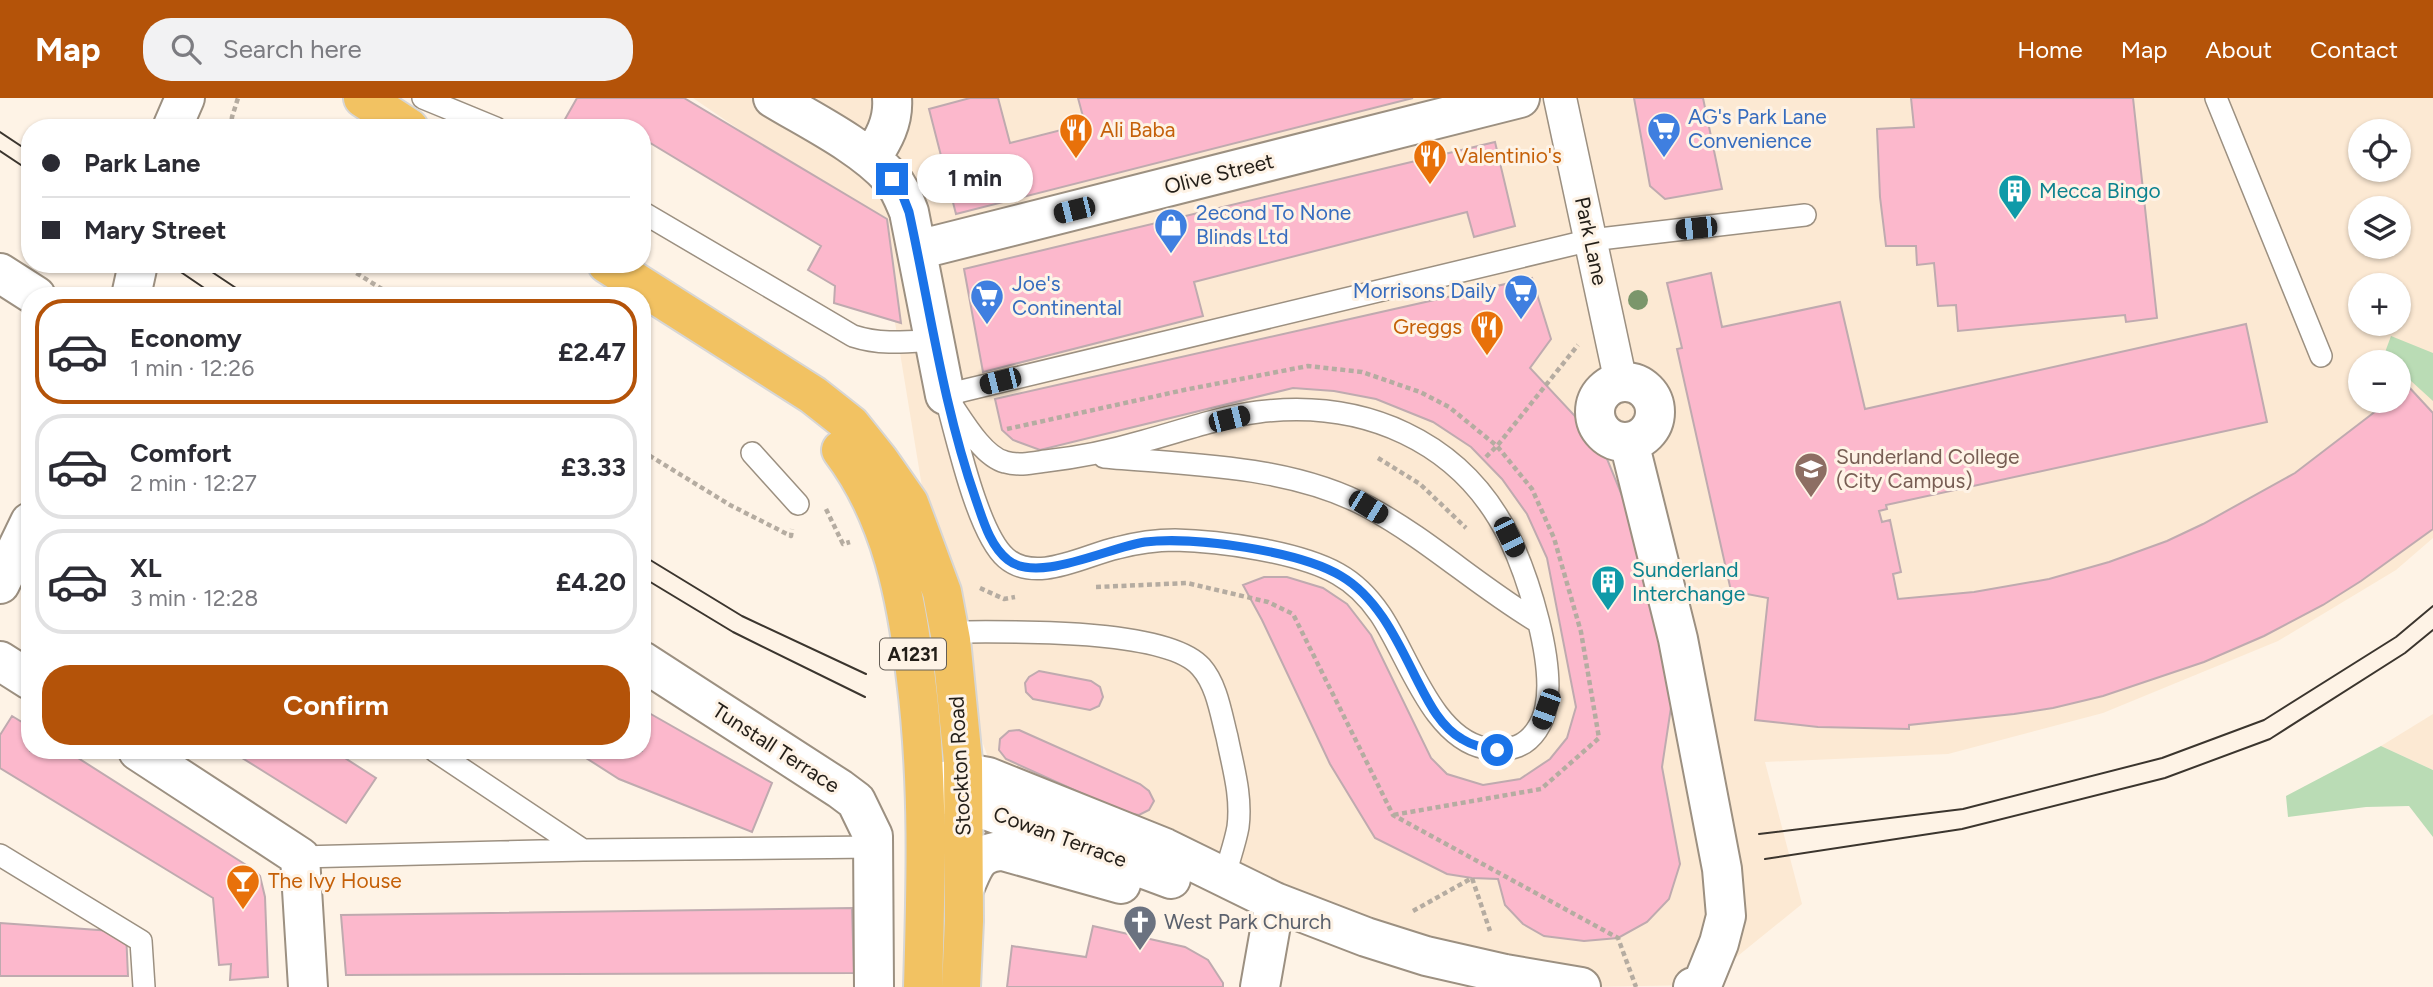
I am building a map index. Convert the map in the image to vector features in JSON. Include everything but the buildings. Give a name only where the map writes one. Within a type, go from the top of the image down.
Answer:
[{"type":"highway","points":[[363,98],[395,119]]},
{"type":"highway","points":[[401,98],[416,119]]},
{"type":"highway","name":"Stockton Road","points":[[621,273],[643,287]]},
{"type":"highway","name":"Stockton Road","points":[[651,292],[813,395],[851,425],[909,503],[942,592],[950,632],[967,787],[961,987]]},
{"type":"highway","name":"Stockton Road","points":[[765,366],[795,394],[847,458],[869,492],[885,529],[910,626],[924,743],[926,837],[923,987]]},
{"type":"street","points":[[166,98],[170,119]]},
{"type":"street","points":[[175,119],[185,98]]},
{"type":"street","points":[[773,98],[871,159],[892,179],[902,194],[909,212],[945,394]]},
{"type":"street","name":"Olive Street","points":[[917,250],[1520,98]]},
{"type":"street","name":"Park Lane","points":[[1560,98],[1621,383]]},
{"type":"street","points":[[871,159],[884,138],[900,100]]},
{"type":"street","points":[[0,272],[22,287]]},
{"type":"street","points":[[1621,383],[1631,383],[1647,392],[1655,409],[1652,427],[1638,439],[1629,442],[1678,639],[1722,869],[1726,916],[1720,943],[1698,986]]},
{"type":"street","points":[[0,584],[21,541]]},
{"type":"street","points":[[0,661],[21,674]]},
{"type":"street","name":"Tunstall Terrace","points":[[651,667],[856,801],[873,836],[874,987]]},
{"type":"street","points":[[924,743],[936,779],[967,787]]},
{"type":"street","points":[[150,759],[300,857],[308,987]]},
{"type":"street","points":[[926,837],[937,797],[967,787]]},
{"type":"street","name":"Cowan Terrace","points":[[967,787],[1165,848],[1275,902],[1366,937],[1494,977],[1581,987]]},
{"type":"street","name":"Cowan Terrace","points":[[967,787],[1179,883]]},
{"type":"street","name":"Cowan Terrace","points":[[964,889],[977,860],[989,851],[1003,851],[1125,885],[1224,879]]},
{"type":"street","points":[[1260,987],[1275,902]]},
{"type":"lane","points":[[423,98],[474,119]]},
{"type":"lane","points":[[2216,98],[2321,356]]},
{"type":"lane","points":[[945,394],[1591,240],[1805,215]]},
{"type":"lane","points":[[651,217],[853,336],[892,344],[933,340]]},
{"type":"lane","points":[[945,394],[985,451],[996,459],[1022,464],[1091,456],[1253,413],[1286,409],[1318,411],[1378,422],[1410,435],[1442,454],[1466,475],[1502,524],[1515,550],[1538,622],[1548,683],[1546,709],[1540,726],[1528,741],[1514,748],[1497,750],[1478,747],[1460,738],[1445,726],[1437,715],[1381,615],[1368,597],[1355,585],[1324,567],[1299,559],[1248,548],[1174,540],[1115,548],[1050,568],[1019,566],[1008,560],[997,549],[988,532],[970,482],[945,394]]},
{"type":"lane","points":[[752,453],[798,504]]},
{"type":"lane","points":[[1091,456],[1231,469],[1298,481],[1336,493],[1368,507],[1407,530],[1506,603],[1538,622]]},
{"type":"lane","points":[[950,632],[1069,634],[1140,641],[1172,649],[1201,667],[1220,710],[1238,788],[1237,829],[1224,879]]},
{"type":"lane","points":[[447,759],[583,850]]},
{"type":"lane","points":[[300,857],[873,847]]},
{"type":"lane","points":[[0,855],[141,941],[144,987]]},
{"type":"path","points":[[232,119],[238,98]]},
{"type":"path","points":[[356,273],[379,287]]},
{"type":"path","points":[[1497,446],[1606,311]]},
{"type":"path","points":[[1367,453],[1390,463],[1420,484],[1469,531]]},
{"type":"path","points":[[651,457],[730,505],[791,536],[798,504]]},
{"type":"path","points":[[1084,589],[1187,583],[1268,602],[1293,614],[1394,816],[1618,938],[1636,987]]},
{"type":"path","points":[[977,587],[1004,598],[1017,597]]},
{"type":"path","points":[[1366,937],[1472,878],[1494,977]]},
{"type":"shaded area","points":[[693,98],[2433,98],[2433,538],[2396,570],[2278,641],[2103,713],[1948,754],[1765,762],[1802,904],[1702,985],[1582,987],[1224,879],[1152,885],[1024,857],[964,691],[937,578],[879,225]]},
{"type":"shaded area","points":[[2433,714],[2433,770],[2381,746]]},
{"type":"green space","points":[[2391,336],[2433,353],[2433,401],[2411,381],[2411,350],[2386,350]]},
{"type":"green space","points":[[2381,746],[2433,770],[2433,837],[2409,806],[2366,807],[2288,817],[2286,796]]},
{"type":"tram line","points":[[0,132],[21,146]]},
{"type":"tram line","points":[[0,151],[21,165]]},
{"type":"tram line","points":[[182,273],[203,287]]},
{"type":"tram line","points":[[214,273],[234,287]]},
{"type":"tram line","points":[[651,560],[742,616],[866,674]]},
{"type":"tram line","points":[[651,582],[733,632],[865,697]]},
{"type":"tram line","points":[[1759,834],[1963,809],[2162,758],[2264,720],[2396,637],[2433,606]]},
{"type":"tram line","points":[[1765,859],[1962,829],[2165,778],[2270,739],[2405,653],[2433,630]]},
{"type":"place","name":"AG's Park Lane Convenience","points":[[1664,159]]},
{"type":"place","name":"Ali Baba","points":[[1076,160]]},
{"type":"place","name":"Valentinio's","points":[[1430,186]]},
{"type":"place","name":"Mecca Bingo","points":[[2015,221]]},
{"type":"place","name":"2econd To None Blinds Ltd","points":[[1171,255]]},
{"type":"place","name":"Morrisons Daily","points":[[1521,321]]},
{"type":"place","name":"Joe's Continental","points":[[987,326]]},
{"type":"place","name":"Greggs","points":[[1487,357]]},
{"type":"place","name":"Sunderland College (City Campus)","points":[[1811,499]]},
{"type":"place","name":"Sunderland Interchange","points":[[1608,612]]},
{"type":"place","name":"The Ivy House","points":[[243,911]]},
{"type":"place","name":"West Park Church","points":[[1140,952]]},
{"type":"route","points":[[892,179],[909,212],[945,394],[970,482],[988,532],[997,549],[1008,560],[1019,566],[1050,568],[1115,548],[1174,540],[1248,548],[1324,567],[1355,585],[1368,597],[1409,664],[1429,704],[1445,726],[1478,747],[1497,750]]}]
